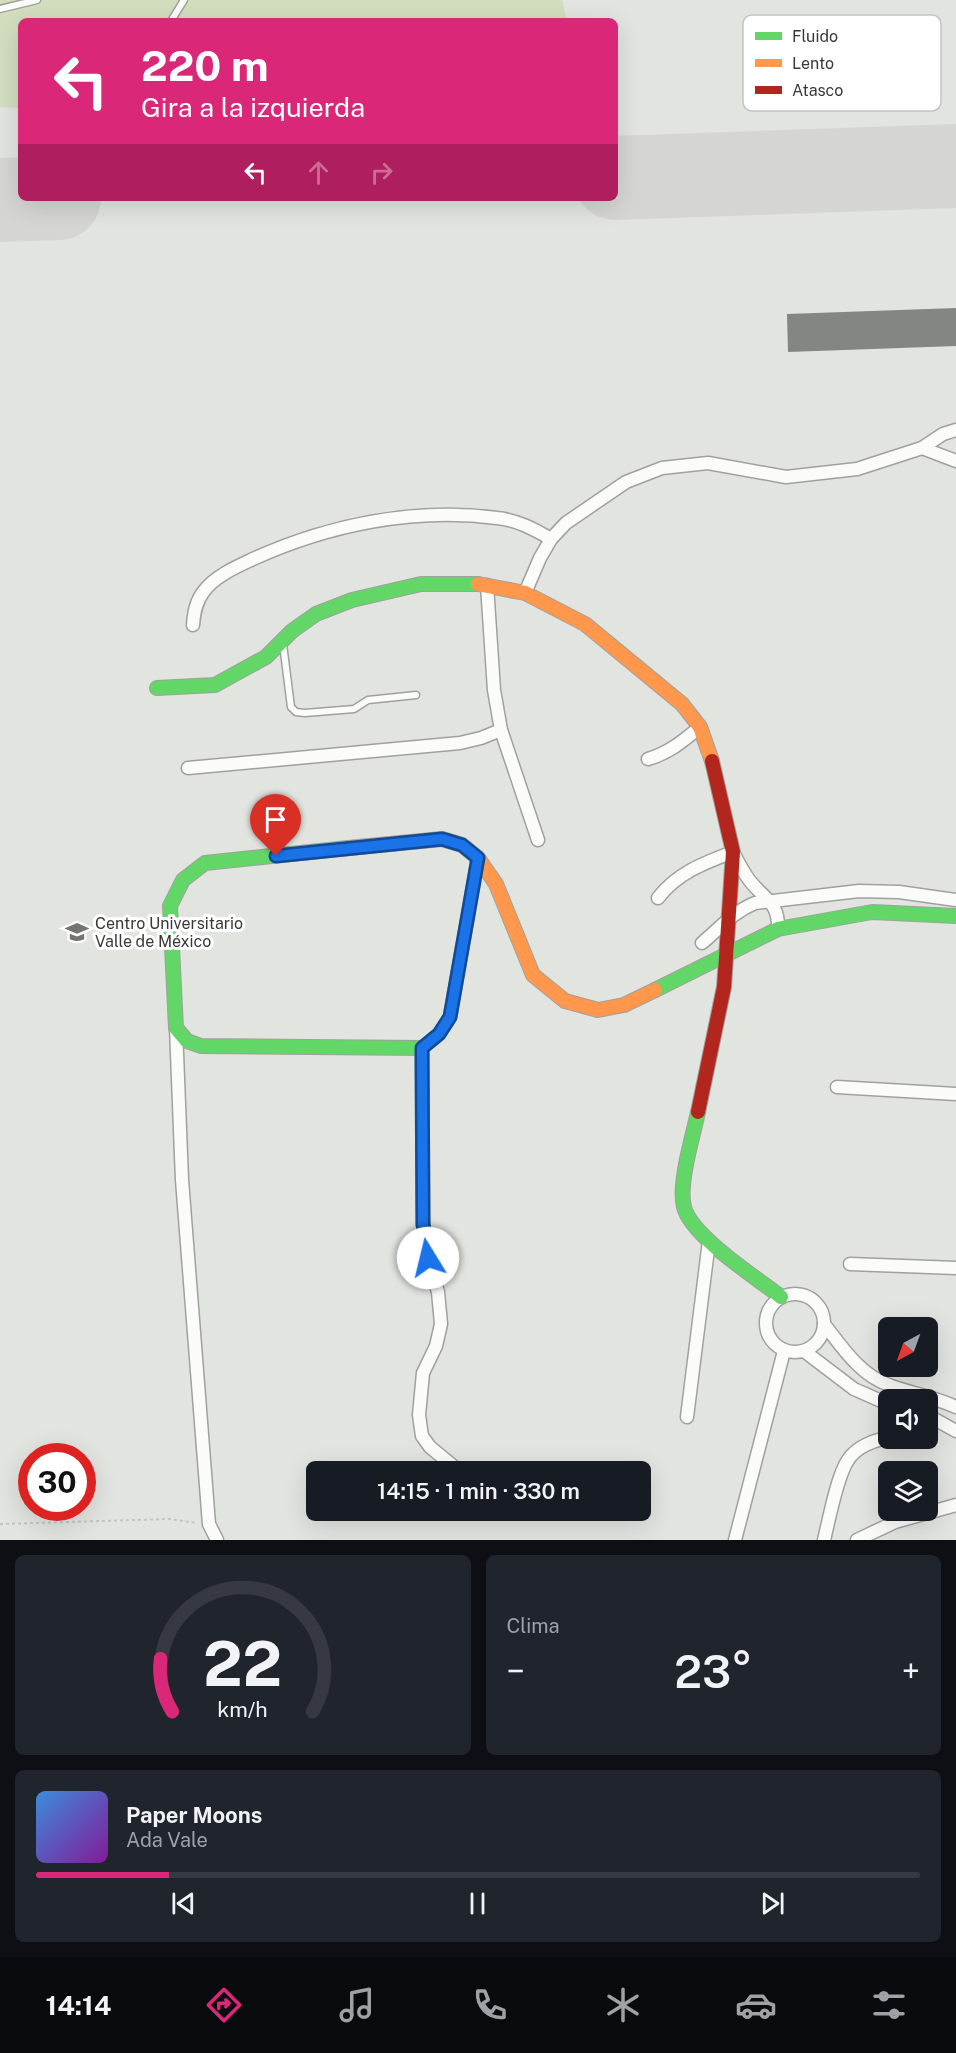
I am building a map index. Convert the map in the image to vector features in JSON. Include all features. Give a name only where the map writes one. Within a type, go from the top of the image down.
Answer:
[{"type":"street","points":[[525,593],[531,574],[551,539],[566,523],[626,482],[662,468],[708,463],[786,477],[857,469],[922,448],[943,434],[956,430]]},
{"type":"street","points":[[922,448],[956,460]]},
{"type":"street","points":[[193,625],[198,601],[205,589],[216,580],[237,566],[277,548],[322,533],[375,521],[418,515],[462,514],[500,518],[530,526],[551,539]]},
{"type":"street","points":[[157,688],[215,685],[248,670],[316,614],[352,600],[421,584],[474,583],[525,593],[585,624],[682,705],[700,727],[718,781],[733,852],[724,987],[685,1173],[684,1207],[693,1224],[709,1240],[781,1297]]},
{"type":"street","points":[[487,585],[494,680],[501,730],[538,840]]},
{"type":"street","points":[[648,759],[662,755],[676,747],[700,727]]},
{"type":"street","points":[[188,768],[460,743],[482,738],[501,730]]},
{"type":"street","points":[[217,1540],[209,1524],[182,1180],[170,906],[183,880],[206,863],[442,839],[462,845],[478,858],[496,884],[533,975],[565,1001],[598,1010],[624,1005],[778,929],[872,912],[956,916]]},
{"type":"street","points":[[658,898],[677,878],[700,865],[733,852]]},
{"type":"street","points":[[733,852],[749,879],[771,902],[778,916],[778,929]]},
{"type":"street","points":[[176,1028],[187,1041],[201,1046],[422,1048],[439,1034],[450,1017],[478,858]]},
{"type":"street","points":[[702,943],[741,909],[755,903],[859,891],[899,892],[956,900]]},
{"type":"street","points":[[422,1048],[423,1224],[428,1258],[438,1292],[441,1324],[436,1346],[423,1373],[419,1415],[422,1436],[430,1447],[447,1461]]},
{"type":"street","points":[[837,1088],[956,1094]]},
{"type":"street","points":[[687,1417],[709,1240]]},
{"type":"street","points":[[850,1263],[950,1268],[956,1276]]},
{"type":"street","points":[[824,1324],[819,1341],[804,1351],[784,1351],[770,1338],[766,1320],[774,1303],[781,1297],[791,1294],[810,1298],[818,1305],[824,1324],[863,1370],[887,1384],[935,1397],[956,1407]]},
{"type":"street","points":[[735,1540],[784,1351]]},
{"type":"street","points":[[804,1351],[854,1389],[878,1400]]},
{"type":"street","points":[[938,1421],[956,1431]]},
{"type":"street","points":[[824,1540],[848,1460],[862,1447],[878,1440]]},
{"type":"street","points":[[857,1540],[894,1522],[956,1505]]},
{"type":"lane","points":[[0,9],[37,0]]},
{"type":"lane","points":[[173,18],[184,0]]},
{"type":"lane","points":[[283,641],[291,707],[296,712],[354,709],[368,700],[417,695]]},
{"type":"path","points":[[0,1524],[169,1519],[209,1524]]},
{"type":"green space","points":[[0,0],[562,0],[566,18],[18,18],[18,108],[0,107]]},
{"type":"building","points":[[956,308],[956,346],[788,352],[787,314]]},
{"type":"runway","points":[[618,178],[956,166]]},
{"type":"runway","points":[[0,200],[18,199]]},
{"type":"traffic: fast","points":[[157,688],[215,685],[266,657],[292,631],[316,614],[352,600],[421,584],[478,584]]},
{"type":"traffic: fast","points":[[348,848],[205,863],[183,880],[170,906],[176,1028],[187,1041],[201,1046],[422,1048]]},
{"type":"traffic: fast","points":[[655,990],[778,929],[872,912],[956,916]]},
{"type":"traffic: fast","points":[[698,1112],[684,1173],[684,1207],[689,1218],[711,1243],[781,1297]]},
{"type":"traffic: slow","points":[[478,584],[525,593],[585,624],[682,704],[700,727],[712,761]]},
{"type":"traffic: slow","points":[[348,848],[442,839],[462,845],[478,858],[496,884],[533,975],[565,1001],[598,1010],[624,1005],[655,990]]},
{"type":"traffic: jam","points":[[698,1112],[724,987],[733,852],[712,761]]},
{"type":"place","name":"Centro Universitario Valle de México","points":[[77,932]]},
{"type":"route","points":[[276,856],[442,839],[462,845],[478,858],[450,1017],[439,1034],[422,1048],[423,1224],[428,1258]]}]
